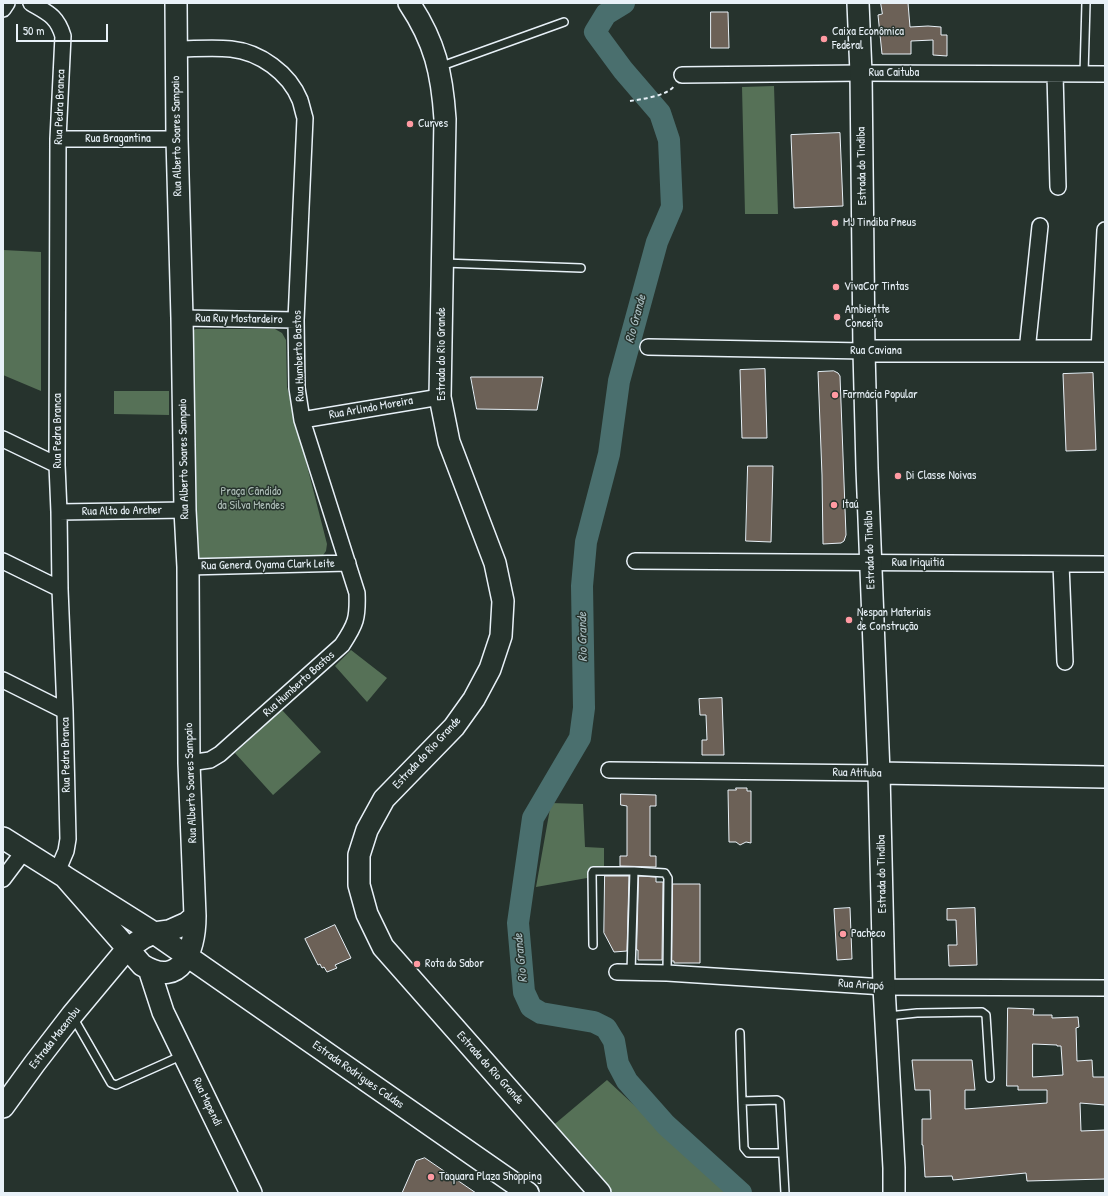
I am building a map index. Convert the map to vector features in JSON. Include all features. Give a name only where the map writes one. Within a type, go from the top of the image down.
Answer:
[{"type":"street","points":[[3,10],[7,3]]},
{"type":"street","name":"Rua Pedra Branca","points":[[31,3],[52,15],[60,24],[63,36],[58,139],[57,465],[68,839],[61,874]]},
{"type":"street","name":"Rua Alberto Soares Sampaio","points":[[176,3],[177,138],[185,510],[188,567],[189,763],[195,916],[194,937],[187,956]]},
{"type":"street","name":"Estrada do Rio Grande","points":[[410,3],[429,38],[439,68],[443,90],[445,118],[440,397],[449,442],[495,563],[503,601],[501,636],[490,669],[474,699],[454,727],[384,799],[367,830],[359,855],[359,885],[367,914],[383,947],[600,1193]]},
{"type":"street","name":"Estrada do Tindiba","points":[[858,3],[861,73],[864,351],[870,563],[879,773],[884,987],[894,1168],[894,1193]]},
{"type":"street","name":"Rua Humberto Bastos","points":[[176,49],[231,48],[248,52],[265,60],[283,74],[293,87],[300,100],[305,118],[296,320],[297,388],[302,420],[357,593],[358,613],[353,630],[342,645],[220,754],[210,760],[189,763]]},
{"type":"street","name":"Rua Caituba","points":[[682,75],[861,73],[1105,74]]},
{"type":"street","points":[[1055,74],[1058,186]]},
{"type":"street","name":"Rua Bragantina","points":[[58,139],[177,138]]},
{"type":"street","points":[[1027,351],[1040,226]]},
{"type":"street","points":[[1102,351],[1105,230]]},
{"type":"street","name":"Rua Ruy Mostardeiro","points":[[182,318],[296,320]]},
{"type":"street","name":"Rua Caviana","points":[[648,347],[864,351],[1102,351]]},
{"type":"street","name":"Rua Arlindo Moreira","points":[[302,420],[440,397]]},
{"type":"street","points":[[3,439],[57,465]]},
{"type":"street","name":"Rua Alto do Archer","points":[[59,512],[185,510]]},
{"type":"street","points":[[3,561],[60,589]]},
{"type":"street","name":"Rua Iriquitiá","points":[[634,561],[1105,564]]},
{"type":"street","name":"Rua General Oyama Clark Leite","points":[[188,567],[348,563]]},
{"type":"street","points":[[1061,564],[1066,662]]},
{"type":"street","points":[[3,680],[65,711]]},
{"type":"street","name":"Rua Atituba","points":[[608,770],[1105,777]]},
{"type":"street","name":"Estrada Rodrigues Caldas","points":[[3,838],[154,933],[528,1193]]},
{"type":"street","points":[[3,879],[24,851]]},
{"type":"street","name":"Estrada Rodrigues Caldas","points":[[61,874],[138,960]]},
{"type":"street","points":[[154,933],[169,931],[187,923],[195,916]]},
{"type":"street","name":"Estrada Macembu","points":[[3,1107],[34,1063],[109,971],[138,960],[143,938],[154,933]]},
{"type":"street","points":[[162,1012],[166,983],[171,973],[179,968],[187,956]]},
{"type":"street","points":[[138,960],[158,972],[171,973]]},
{"type":"street","name":"Rua Mapendi","points":[[138,960],[251,1193]]},
{"type":"street","name":"Rua Ariapó","points":[[624,972],[667,973],[884,987],[1105,988]]},
{"type":"lane","points":[[1084,74],[1086,3]]},
{"type":"lane","points":[[439,68],[564,22]]},
{"type":"lane","points":[[442,263],[581,268]]},
{"type":"lane","points":[[593,945],[592,873],[594,870],[634,870],[665,873],[667,874],[667,973]]},
{"type":"lane","points":[[624,972],[634,870]]},
{"type":"lane","points":[[886,1016],[917,1013],[984,1013],[986,1015],[990,1078]]},
{"type":"lane","points":[[72,1015],[113,1085],[183,1055]]},
{"type":"lane","points":[[740,1033],[745,1151],[748,1153],[782,1153]]},
{"type":"lane","points":[[742,1101],[777,1100],[780,1102],[785,1193]]},
{"type":"path","points":[[630,101],[660,94],[672,89],[682,75]]},
{"type":"green space","points":[[774,86],[778,214],[745,214],[742,87]]},
{"type":"green space","points":[[3,250],[41,252],[41,391],[3,375]]},
{"type":"green space","name":"Praça Cândido da Silva Mendes","points":[[196,329],[275,329],[282,333],[286,340],[287,387],[327,544],[326,551],[321,558],[203,562],[195,559],[190,331]]},
{"type":"green space","points":[[114,391],[169,391],[169,415],[114,414]]},
{"type":"green space","points":[[351,650],[387,678],[367,702],[335,666]]},
{"type":"green space","points":[[282,710],[321,752],[273,795],[235,753]]},
{"type":"green space","points":[[551,803],[583,804],[585,847],[604,848],[604,875],[536,887]]},
{"type":"green space","points":[[607,1080],[728,1192],[608,1193],[550,1128]]},
{"type":"building","points":[[881,3],[908,3],[910,27],[941,27],[941,35],[947,35],[947,56],[933,55],[933,40],[911,41],[911,54],[882,54],[878,15],[882,14]]},
{"type":"building","points":[[711,12],[728,12],[729,48],[711,48]]},
{"type":"building","points":[[840,133],[843,206],[794,208],[791,135]]},
{"type":"building","points":[[765,369],[767,438],[742,438],[740,370]]},
{"type":"building","points":[[834,371],[840,376],[846,535],[844,541],[841,543],[823,544],[818,372]]},
{"type":"building","points":[[1093,373],[1096,450],[1066,451],[1063,374]]},
{"type":"building","points":[[471,377],[543,377],[537,410],[477,409]]},
{"type":"building","points":[[748,466],[773,466],[771,542],[746,541]]},
{"type":"building","points":[[722,698],[724,755],[702,755],[702,740],[707,740],[706,715],[700,715],[699,699]]},
{"type":"building","points":[[736,788],[747,788],[747,791],[751,791],[751,843],[746,842],[740,845],[736,842],[729,842],[728,790],[736,790]]},
{"type":"building","points":[[621,794],[656,795],[656,806],[650,806],[650,856],[656,856],[656,867],[620,866],[620,856],[627,856],[627,806],[621,805]]},
{"type":"building","points":[[605,876],[629,876],[627,951],[614,952],[604,933]]},
{"type":"building","points":[[639,876],[656,877],[656,882],[663,882],[662,960],[638,960]]},
{"type":"building","points":[[673,884],[700,884],[700,963],[674,963],[674,961],[672,961]]},
{"type":"building","name":"Pacheco","points":[[850,908],[852,959],[837,960],[834,909]]},
{"type":"building","points":[[975,908],[977,965],[949,966],[948,945],[957,945],[956,920],[947,920],[947,909]]},
{"type":"building","points":[[335,925],[351,958],[335,965],[337,968],[327,972],[324,967],[322,968],[320,964],[318,965],[305,939]]},
{"type":"building","points":[[1008,1008],[1034,1009],[1033,1015],[1052,1015],[1052,1018],[1078,1017],[1079,1027],[1076,1028],[1077,1061],[1092,1060],[1093,1077],[1105,1077],[1105,1105],[1080,1103],[1081,1131],[1105,1130],[1105,1179],[1027,1181],[1026,1173],[953,1180],[952,1176],[925,1177],[922,1145],[922,1119],[931,1119],[930,1090],[915,1090],[912,1060],[972,1060],[975,1090],[965,1090],[965,1109],[1047,1103],[1047,1090],[1018,1090],[1018,1086],[1007,1086]],"holes":[[[1033,1044],[1061,1046],[1063,1075],[1033,1077]]]},
{"type":"building","name":"Taquara Plaza Shopping","points":[[425,1158],[476,1193],[402,1193],[416,1161]]},
{"type":"waterway","name":"Rio Grande","points":[[624,3],[606,14],[595,32],[623,70],[660,113],[669,140],[672,207],[657,242],[619,381],[609,454],[586,542],[582,586],[584,708],[580,738],[533,818],[518,923],[524,992],[531,1007],[541,1013],[594,1022],[606,1028],[614,1041],[618,1064],[627,1081],[666,1125],[741,1193]]},
{"type":"place","name":"Caixa Econômica Federal","points":[[824,39]]},
{"type":"place","name":"Curves","points":[[410,124]]},
{"type":"place","name":"MJ Tindiba Pneus","points":[[835,223]]},
{"type":"place","name":"VivaCor Tintas","points":[[836,287]]},
{"type":"place","name":"Ambientte Conceito","points":[[837,317]]},
{"type":"place","name":"Farmácia Popular","points":[[835,395]]},
{"type":"place","name":"Di Classe Noivas","points":[[898,476]]},
{"type":"place","name":"Itaú","points":[[834,505]]},
{"type":"place","name":"Nespan Materiais de Construção","points":[[849,620]]},
{"type":"place","name":"Pacheco","points":[[843,934]]},
{"type":"place","name":"Rota do Sabor","points":[[417,964]]},
{"type":"place","name":"Taquara Plaza Shopping","points":[[431,1177]]}]
